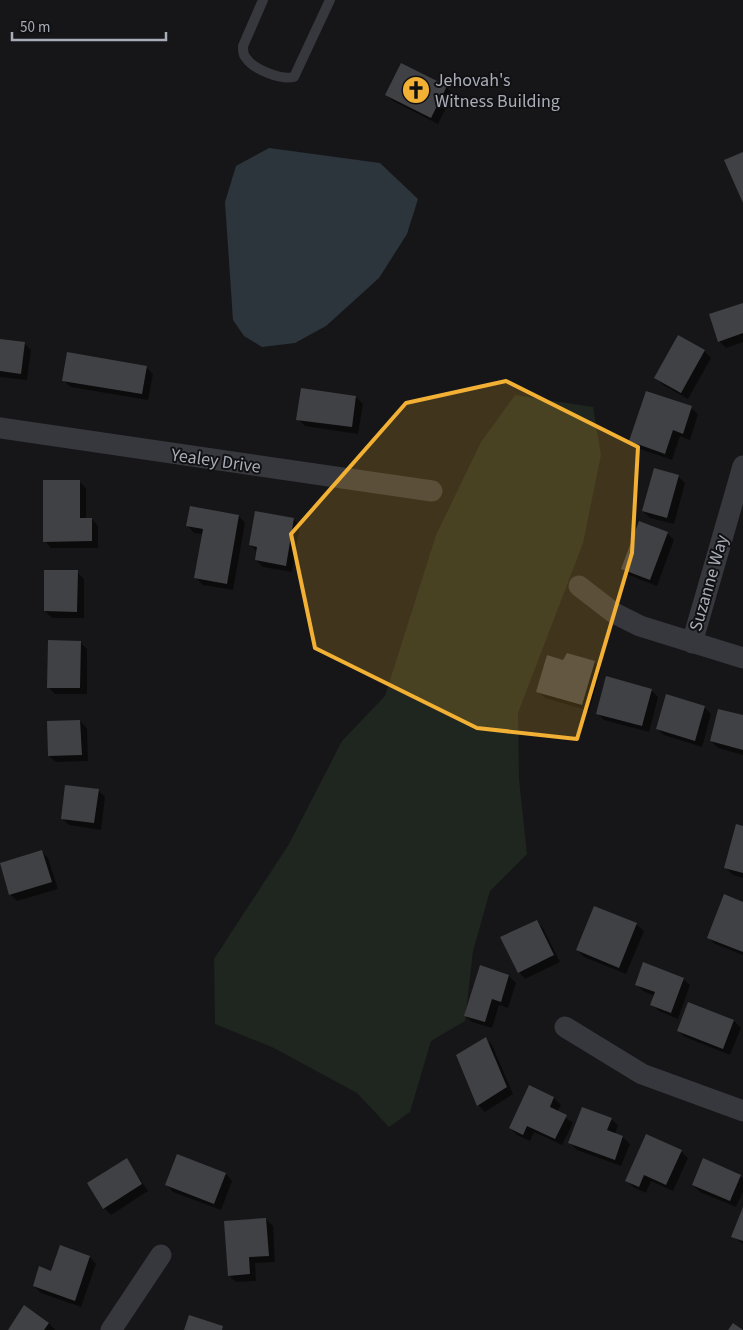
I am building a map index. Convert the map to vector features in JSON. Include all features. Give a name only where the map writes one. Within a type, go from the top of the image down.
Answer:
[{"type":"street","name":"Yealey Drive","points":[[0,428],[432,491]]},
{"type":"street","name":"Suzanne Way","points":[[692,643],[743,466]]},
{"type":"street","points":[[579,586],[614,613],[640,626],[743,658]]},
{"type":"street","points":[[564,1027],[642,1074],[743,1110]]},
{"type":"street","points":[[111,1330],[160,1255]]},
{"type":"lane","points":[[263,0],[242,46],[244,54],[255,66],[274,74],[291,78],[294,77],[330,0]]},
{"type":"highlighted area","points":[[506,381],[638,447],[632,553],[577,739],[477,728],[315,648],[291,534],[406,403]]},
{"type":"shaded area","points":[[269,148],[380,163],[418,199],[407,234],[379,278],[326,326],[295,343],[262,347],[244,336],[233,320],[225,202],[236,166]]},
{"type":"shaded area","points":[[515,395],[593,407],[601,455],[583,543],[518,713],[519,779],[527,854],[490,891],[473,951],[465,1021],[431,1041],[410,1112],[389,1127],[357,1093],[274,1048],[215,1024],[214,959],[289,844],[342,741],[385,696],[436,535],[481,442]]},
{"type":"building","name":"Jehovah's Witness Building","points":[[401,63],[447,86],[431,118],[385,95]]},
{"type":"building","points":[[743,152],[743,203],[724,160]]},
{"type":"building","points":[[743,303],[743,333],[718,342],[709,314]]},
{"type":"building","points":[[678,335],[705,350],[681,393],[654,378]]},
{"type":"building","points":[[0,339],[25,342],[21,374],[0,371]]},
{"type":"building","points":[[67,352],[147,366],[142,394],[62,381]]},
{"type":"building","points":[[301,388],[356,396],[352,427],[296,420]]},
{"type":"building","points":[[646,391],[692,406],[683,434],[673,430],[665,454],[629,441]]},
{"type":"building","points":[[654,468],[679,475],[667,518],[642,511]]},
{"type":"building","points":[[43,480],[80,480],[80,518],[92,518],[92,541],[43,542]]},
{"type":"building","points":[[190,506],[239,515],[227,584],[194,578],[203,529],[186,526]]},
{"type":"building","points":[[255,511],[294,518],[286,566],[255,560],[257,547],[249,545]]},
{"type":"building","points":[[639,521],[668,532],[650,580],[621,569]]},
{"type":"building","points":[[44,570],[78,570],[77,612],[44,611]]},
{"type":"building","points":[[48,640],[81,641],[80,688],[47,688]]},
{"type":"building","points":[[567,653],[595,661],[582,705],[536,692],[547,655],[563,660]]},
{"type":"building","points":[[606,676],[652,689],[642,726],[596,714]]},
{"type":"building","points":[[666,694],[705,706],[695,741],[656,729]]},
{"type":"building","points":[[718,709],[743,715],[743,750],[710,741]]},
{"type":"building","points":[[80,720],[82,755],[48,756],[47,721]]},
{"type":"building","points":[[65,785],[99,789],[94,823],[61,819]]},
{"type":"building","points":[[736,824],[743,826],[743,873],[724,868]]},
{"type":"building","points":[[42,850],[52,882],[9,895],[0,863]]},
{"type":"building","points":[[724,894],[743,902],[743,952],[707,938]]},
{"type":"building","points":[[594,906],[637,923],[619,968],[576,950]]},
{"type":"building","points":[[537,920],[554,955],[518,973],[500,937]]},
{"type":"building","points":[[643,962],[684,978],[671,1013],[650,1005],[655,992],[635,985]]},
{"type":"building","points":[[480,965],[509,975],[501,1002],[492,999],[485,1022],[464,1016]]},
{"type":"building","points":[[688,1002],[734,1020],[723,1049],[677,1031]]},
{"type":"building","points":[[486,1037],[507,1087],[477,1106],[456,1055]]},
{"type":"building","points":[[529,1085],[554,1097],[550,1107],[567,1115],[555,1139],[527,1126],[523,1135],[509,1128]]},
{"type":"building","points":[[582,1107],[612,1118],[607,1130],[623,1136],[615,1160],[568,1143]]},
{"type":"building","points":[[646,1134],[682,1150],[666,1185],[644,1175],[639,1187],[625,1181]]},
{"type":"building","points":[[177,1154],[226,1173],[214,1204],[165,1185]]},
{"type":"building","points":[[127,1158],[142,1184],[103,1209],[87,1183]]},
{"type":"building","points":[[703,1158],[741,1175],[730,1201],[692,1185]]},
{"type":"building","points":[[743,1207],[743,1241],[731,1237]]},
{"type":"building","points":[[266,1218],[269,1256],[249,1257],[250,1274],[228,1276],[224,1221]]},
{"type":"building","points":[[60,1245],[90,1256],[75,1301],[33,1286],[39,1266],[51,1271]]},
{"type":"building","points":[[24,1305],[49,1323],[44,1330],[8,1330]]},
{"type":"building","points":[[189,1315],[223,1326],[222,1330],[184,1330]]},
{"type":"building","points":[[733,1323],[743,1330],[728,1330]]},
{"type":"place","name":"Jehovah's Witness Building","points":[[416,90]]}]
